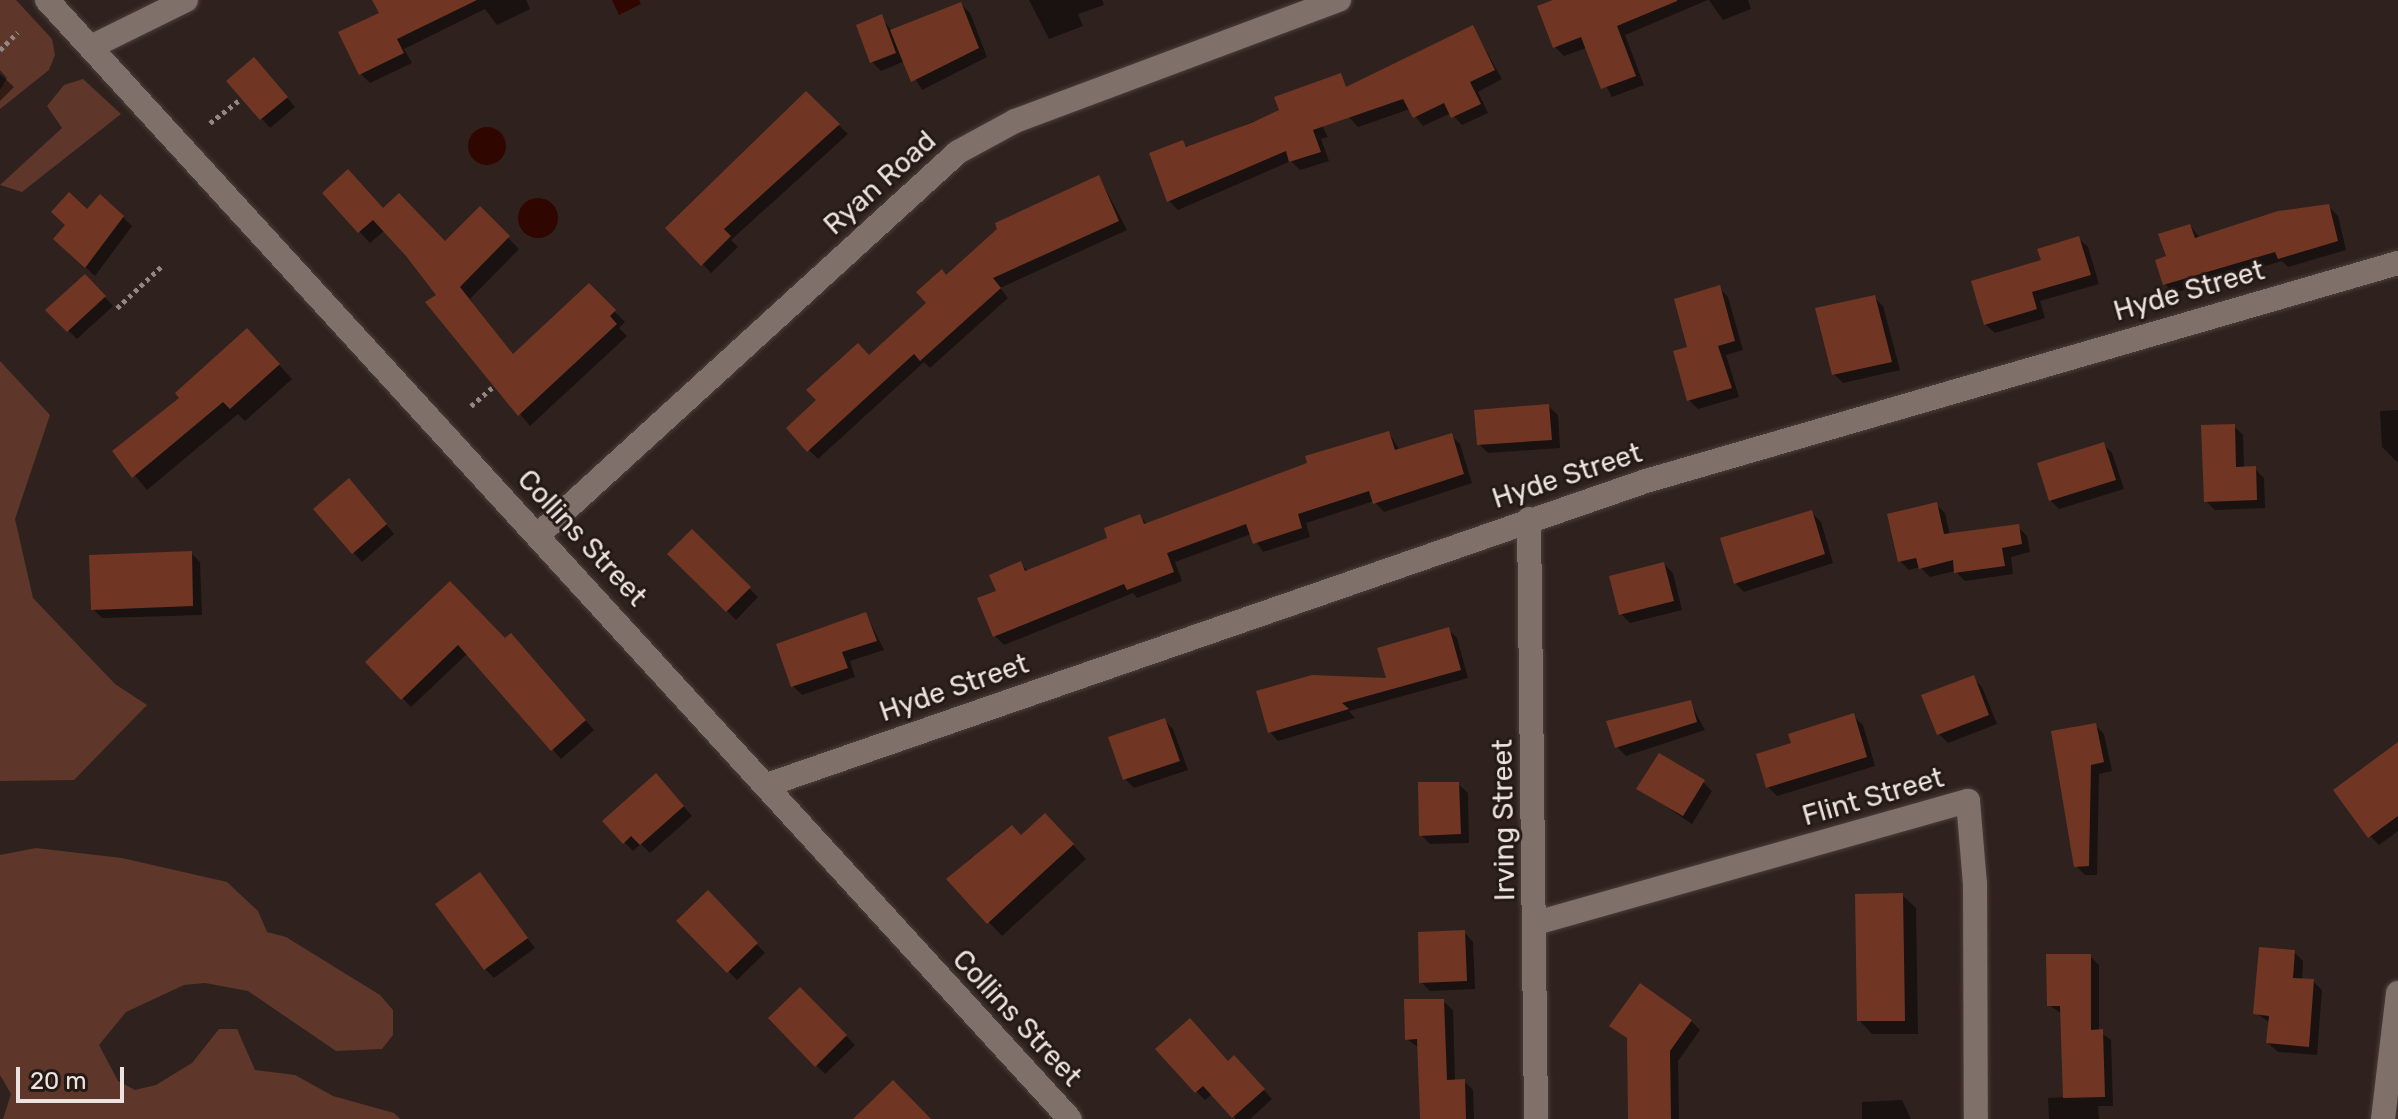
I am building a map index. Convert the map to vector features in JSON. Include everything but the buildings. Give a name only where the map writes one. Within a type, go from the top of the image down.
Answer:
[{"type":"street","name":"Collins Street","points":[[47,0],[1070,1119]]},
{"type":"street","points":[[91,47],[186,0]]},
{"type":"street","name":"Ryan Road","points":[[538,535],[958,152],[1015,121],[1339,0]]},
{"type":"street","name":"Hyde Street","points":[[767,785],[1529,519],[1743,451],[2398,263]]},
{"type":"street","name":"Irving Street","points":[[1529,519],[1536,1119]]},
{"type":"street","name":"Flint Street","points":[[1536,923],[1968,801],[1975,884],[1976,1119]]},
{"type":"street","points":[[2383,1119],[2398,993]]},
{"type":"path","points":[[0,50],[18,32]]},
{"type":"path","points":[[210,123],[241,99]]},
{"type":"path","points":[[117,308],[163,265]]},
{"type":"path","points":[[471,406],[492,388]]},
{"type":"shaded area","points":[[0,0],[16,0],[52,39],[55,55],[49,70],[0,109],[0,90],[7,78],[0,70]]},
{"type":"shaded area","points":[[612,0],[639,0],[641,4],[619,15]]},
{"type":"shaded area","points":[[83,79],[121,114],[22,192],[0,185],[62,128],[47,106],[64,85]]},
{"type":"shaded area","points":[[487,127],[501,132],[506,146],[501,160],[487,165],[473,160],[468,146],[473,132]]},
{"type":"shaded area","points":[[538,198],[552,204],[558,218],[552,232],[538,238],[524,232],[518,218],[524,204]]},
{"type":"shaded area","points":[[0,361],[50,415],[15,519],[33,598],[115,684],[147,705],[74,780],[0,781]]},
{"type":"shaded area","points":[[36,848],[122,858],[227,882],[258,911],[267,932],[286,937],[380,995],[393,1010],[393,1035],[382,1049],[336,1051],[248,991],[205,983],[184,985],[126,1012],[99,1045],[118,1081],[135,1090],[156,1085],[192,1063],[219,1029],[237,1029],[255,1070],[295,1075],[333,1096],[394,1113],[400,1119],[3,1119],[11,1094],[0,1075],[0,855]]}]
